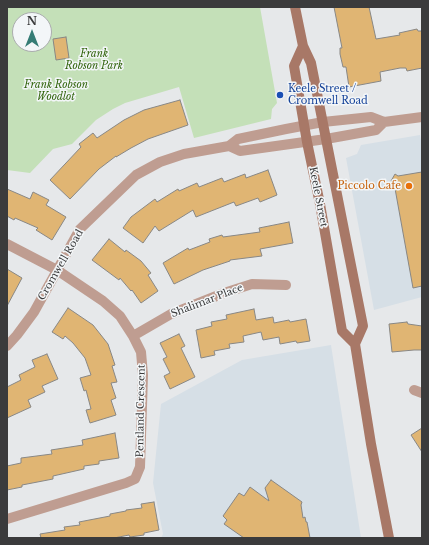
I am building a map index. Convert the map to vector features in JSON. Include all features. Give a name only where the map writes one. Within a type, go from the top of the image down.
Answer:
[{"type":"main road","name":"Keele Street","points":[[295,7],[303,46],[311,63],[363,326],[355,344],[342,331],[320,204],[304,125],[294,66],[303,46]]},
{"type":"main road","points":[[355,344],[371,444],[389,538]]},
{"type":"street","name":"Cromwell Road","points":[[7,346],[34,312],[80,229],[136,175],[160,162],[184,154],[229,146],[238,138],[323,122],[371,117],[384,122],[376,130],[307,142],[240,151],[229,146]]},
{"type":"street","points":[[384,122],[422,117]]},
{"type":"street","name":"Pentland Crescent","points":[[7,244],[57,270],[103,301],[120,316],[141,352],[143,375],[140,467],[135,479],[7,519]]},
{"type":"street","name":"Shalimar Place","points":[[133,336],[171,314],[224,293],[252,284],[286,285]]},
{"type":"shaded area","points":[[420,135],[422,147],[422,297],[374,310],[346,158],[357,154],[361,145]]},
{"type":"shaded area","points":[[331,345],[361,538],[161,538],[163,534],[153,483],[161,404],[242,360]]},
{"type":"green space","name":"Frank Robson Park","points":[[7,7],[260,7],[277,103],[272,109],[271,119],[194,138],[179,87],[125,103],[113,109],[96,120],[72,144],[53,149],[30,173],[7,170]]},
{"type":"building","points":[[334,7],[369,7],[376,39],[400,35],[399,33],[417,29],[418,31],[422,31],[422,68],[407,71],[406,68],[400,68],[380,72],[381,81],[349,87],[346,67],[343,67],[340,54],[340,48],[342,48]]},
{"type":"building","points":[[66,37],[69,58],[56,60],[53,39]]},
{"type":"building","points":[[180,100],[188,125],[148,139],[116,156],[99,169],[70,199],[50,180],[81,147],[79,144],[93,133],[97,138],[124,120],[144,110]]},
{"type":"building","points":[[268,170],[277,195],[260,202],[258,198],[236,206],[234,202],[196,217],[193,210],[159,231],[155,226],[143,243],[123,228],[131,217],[155,199],[157,202],[178,189],[179,191],[197,183],[199,187],[222,178],[224,182],[245,174],[246,178]]},
{"type":"building","points":[[422,172],[422,286],[413,288],[394,183],[391,181],[395,174],[398,176]]},
{"type":"building","points":[[7,189],[30,199],[33,192],[49,200],[46,205],[66,217],[52,240],[36,230],[38,228],[15,218],[14,220],[7,216]]},
{"type":"building","points":[[289,222],[293,243],[260,249],[262,256],[230,260],[203,270],[174,284],[163,263],[188,248],[189,250],[210,242],[209,239],[222,235],[223,237],[260,232],[259,228]]},
{"type":"building","points":[[109,239],[125,252],[126,250],[141,261],[151,273],[148,275],[158,291],[141,303],[132,290],[131,291],[120,278],[119,280],[92,260]]},
{"type":"building","points":[[7,269],[22,278],[7,306]]},
{"type":"building","points":[[68,308],[93,325],[108,344],[115,365],[112,366],[117,382],[111,383],[116,398],[111,400],[116,415],[90,423],[86,410],[91,409],[86,390],[84,391],[80,378],[91,375],[85,358],[73,343],[65,336],[63,339],[52,332]]},
{"type":"building","points":[[254,309],[256,320],[273,317],[274,323],[306,319],[310,341],[297,343],[296,341],[280,344],[279,337],[263,340],[261,332],[243,336],[244,342],[229,344],[230,348],[214,351],[215,355],[201,358],[196,330],[212,326],[211,322],[227,319],[226,315]]},
{"type":"building","points":[[407,322],[408,324],[422,326],[422,350],[392,352],[389,324]]},
{"type":"building","points":[[179,334],[185,346],[181,348],[195,377],[170,389],[164,376],[170,373],[163,359],[167,357],[160,343]]},
{"type":"building","points":[[47,354],[58,379],[42,386],[45,392],[28,400],[31,407],[7,418],[7,387],[21,380],[19,375],[35,367],[32,360]]},
{"type":"building","points":[[422,428],[422,452],[411,435]]},
{"type":"building","points":[[115,433],[119,458],[99,461],[99,464],[84,466],[84,469],[53,476],[53,479],[22,485],[22,487],[7,490],[7,466],[21,463],[21,458],[52,454],[51,450],[83,445],[82,440]]},
{"type":"building","points":[[271,480],[302,502],[303,518],[305,517],[307,522],[310,538],[244,538],[224,524],[227,520],[223,516],[239,493],[244,496],[250,487],[269,501],[265,488]]},
{"type":"building","points":[[154,502],[159,530],[144,533],[144,535],[130,537],[129,535],[114,538],[41,538],[40,534],[65,530],[64,527],[80,525],[79,522],[110,516],[110,514],[126,510],[142,508],[141,504]]},
{"type":"place","name":"Keele Street / Cromwell Road","points":[[280,95]]},
{"type":"place","name":"Piccolo Cafe","points":[[409,186]]},
{"type":"park label","name":"Frank Robson Woodlot","points":[[56,90]]}]
